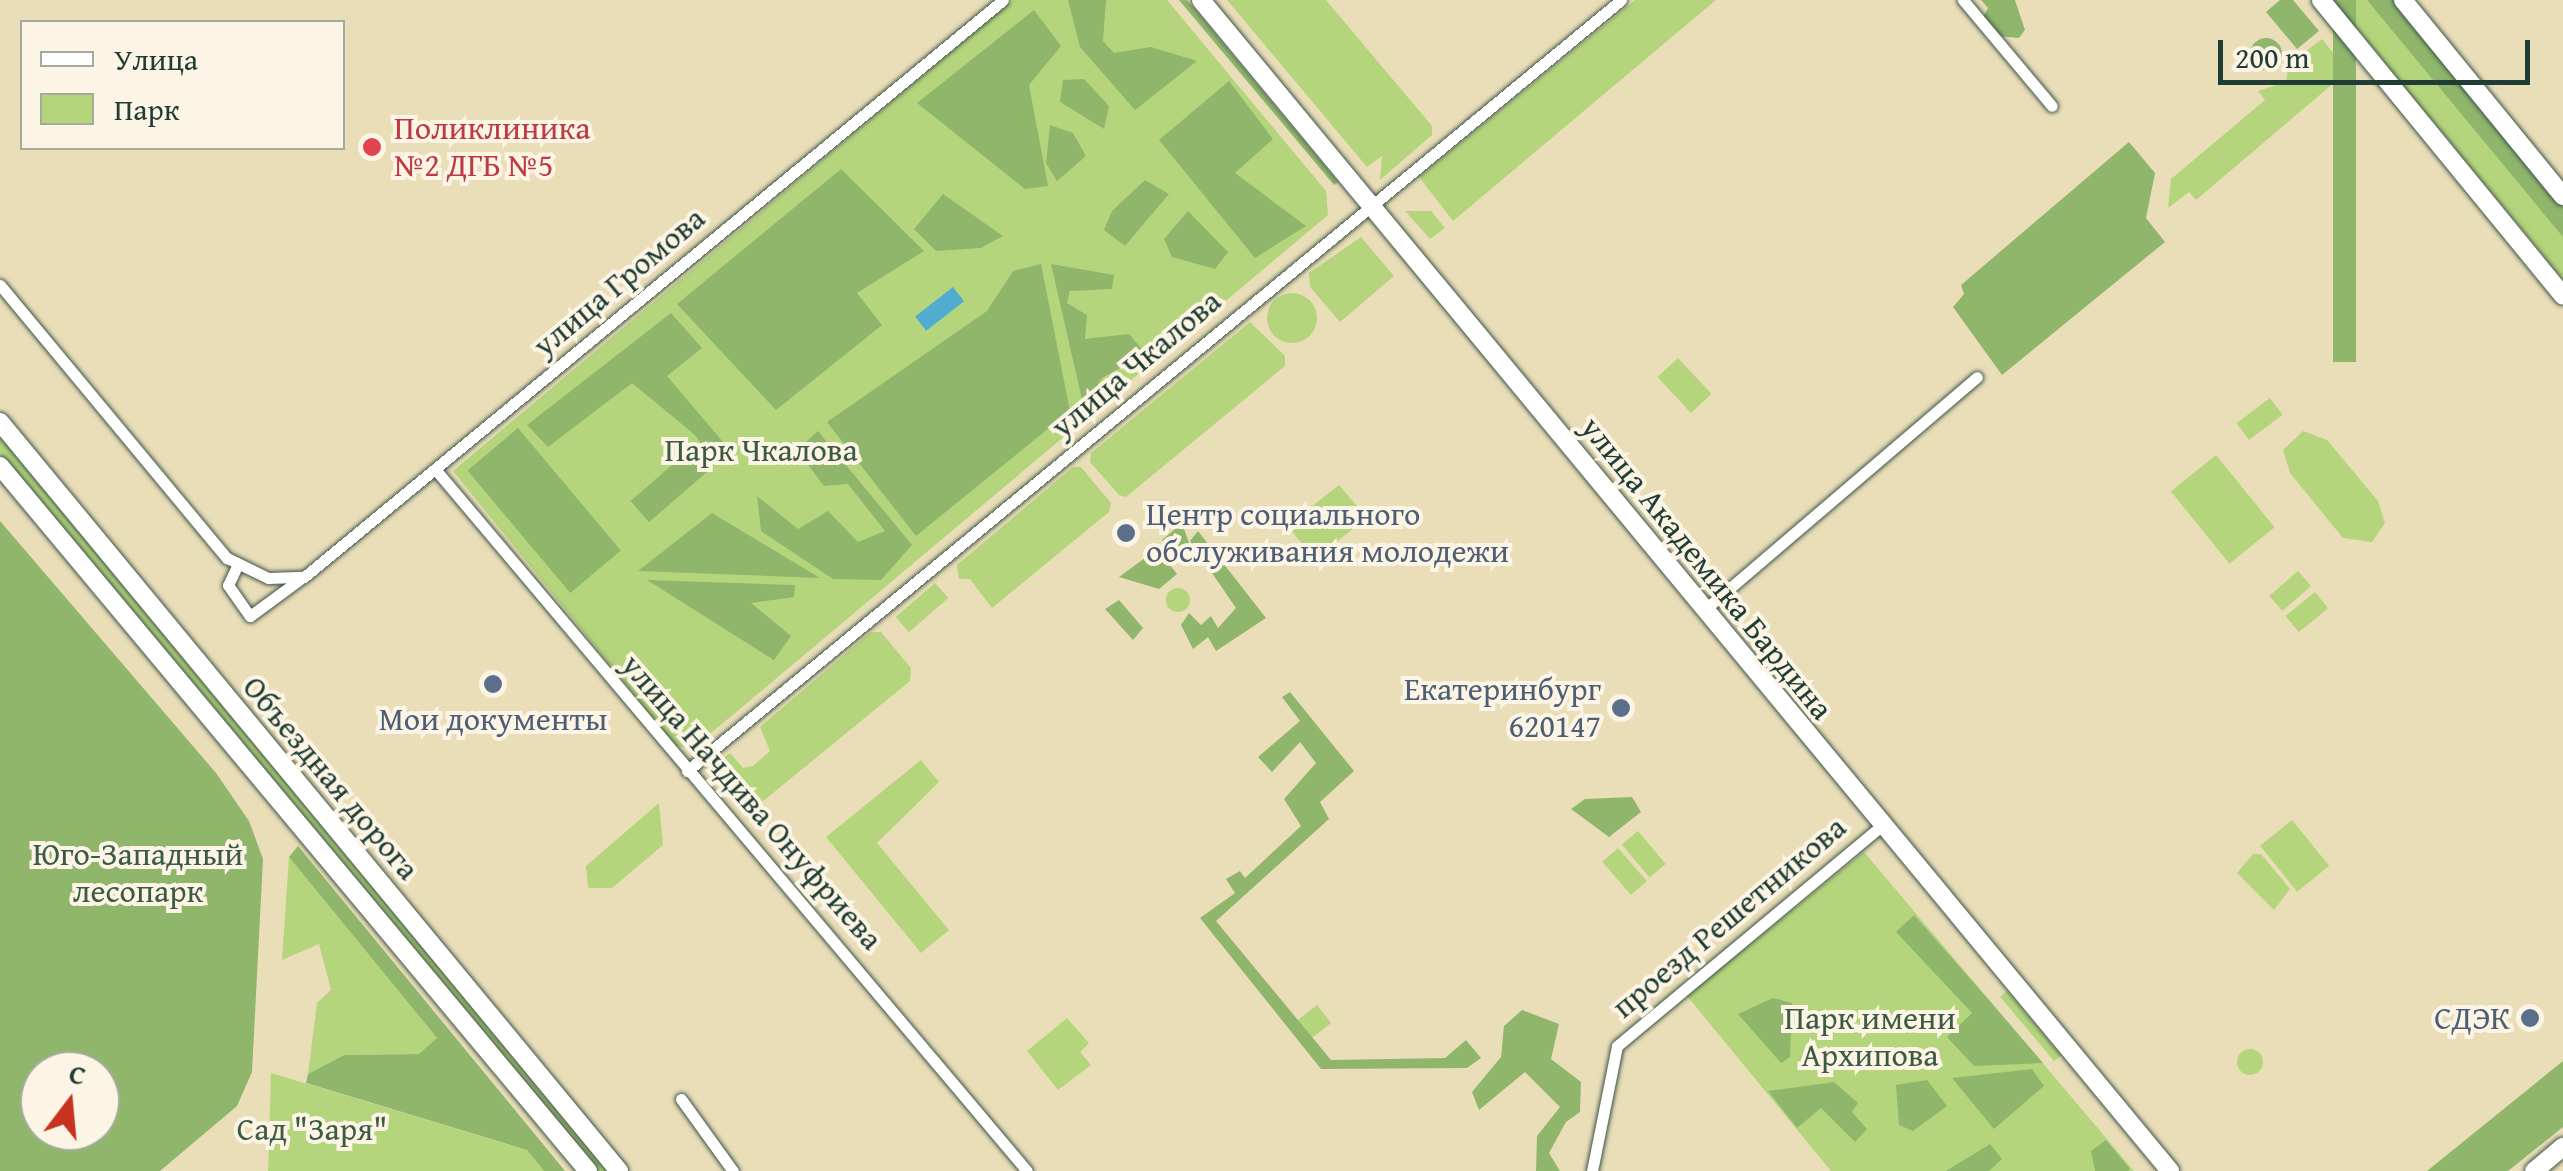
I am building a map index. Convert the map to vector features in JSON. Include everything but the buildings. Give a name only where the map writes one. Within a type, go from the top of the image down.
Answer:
[{"type":"street","name":"улица Громова","points":[[237,566],[228,585],[250,616],[435,469],[1003,0]]},
{"type":"street","name":"улица Академика Бардина","points":[[1201,0],[2170,1171]]},
{"type":"street","name":"улица Чкалова","points":[[687,771],[1620,0]]},
{"type":"street","points":[[1963,0],[2052,106]]},
{"type":"street","points":[[2321,0],[2563,296]]},
{"type":"street","points":[[2403,0],[2563,196]]},
{"type":"street","points":[[0,285],[237,566],[260,576],[304,576]]},
{"type":"street","points":[[1703,611],[1977,377]]},
{"type":"street","name":"Объездная дорога","points":[[0,422],[619,1171]]},
{"type":"street","name":"Объездная дорога","points":[[0,466],[588,1171]]},
{"type":"street","name":"улица Начдива Онуфриева","points":[[435,469],[1027,1171]]},
{"type":"street","name":"проезд Решетникова","points":[[1592,1171],[1617,1046],[1882,825]]},
{"type":"street","points":[[681,1099],[733,1171]]},
{"type":"street","points":[[2534,1171],[2563,1147]]},
{"type":"green space","name":"Парк Чкалова","points":[[1013,0],[1167,0],[1326,191],[1328,215],[734,714],[691,749],[676,746],[453,471]]},
{"type":"green space","points":[[1068,0],[1106,0],[1103,41],[1114,53],[1151,47],[1197,61],[1135,110],[1080,47]]},
{"type":"green space","points":[[1179,0],[1187,0],[1338,182],[1334,185]]},
{"type":"green space","points":[[1227,0],[1326,0],[1432,126],[1432,135],[1380,180],[1382,156],[1367,167]]},
{"type":"green space","points":[[1635,0],[1716,0],[1453,221],[1419,177]]},
{"type":"green space","points":[[1981,0],[2015,0],[2025,30],[2019,38],[1998,36],[1983,17],[1988,8]]},
{"type":"green space","points":[[2280,0],[2293,0],[2319,31],[2297,49],[2266,12]]},
{"type":"green space","points":[[2333,0],[2393,0],[2563,207],[2563,279]]},
{"type":"green space","points":[[2333,0],[2356,0],[2356,362],[2333,362]]},
{"type":"green space","points":[[2367,0],[2393,0],[2563,207],[2563,237]]},
{"type":"green space","points":[[1034,10],[1061,46],[1029,85],[1048,186],[1025,189],[917,103]]},
{"type":"green space","points":[[2266,38],[2277,43],[2282,54],[2277,65],[2266,70],[2255,65],[2250,54],[2255,43]]},
{"type":"green space","points":[[2322,39],[2348,71],[2196,200],[2189,192],[2168,208],[2171,179],[2265,100],[2258,91],[2286,82],[2289,64]]},
{"type":"green space","points":[[1084,79],[1109,106],[1104,129],[1060,102],[1063,80]]},
{"type":"green space","points":[[1229,81],[1273,139],[1235,173],[1306,226],[1255,258],[1159,140]]},
{"type":"green space","points":[[1050,125],[1073,133],[1086,156],[1057,181],[1046,163]]},
{"type":"green space","points":[[2129,142],[2155,173],[2146,218],[2165,242],[2002,375],[1953,307],[1964,294],[1961,285]]},
{"type":"green space","points":[[841,169],[924,251],[857,293],[882,325],[776,410],[677,304]]},
{"type":"green space","points":[[1145,180],[1169,194],[1125,246],[1104,230],[1112,211]]},
{"type":"green space","points":[[943,194],[1003,236],[981,248],[936,251],[914,229]]},
{"type":"green space","points":[[1188,211],[1228,252],[1215,269],[1172,257],[1164,239]]},
{"type":"green space","points":[[1405,211],[1431,211],[1445,228],[1430,239]]},
{"type":"green space","points":[[1361,237],[1394,276],[1340,322],[1310,287],[1309,273]]},
{"type":"green space","points":[[1041,264],[1070,411],[916,536],[827,422],[987,311],[1013,271]]},
{"type":"green space","points":[[1051,264],[1114,275],[1112,289],[1070,291],[1067,303],[1087,315],[1085,339],[1129,334],[1146,354],[1102,378],[1084,408]]},
{"type":"green space","points":[[1292,293],[1310,300],[1317,318],[1310,336],[1292,343],[1274,336],[1267,318],[1274,300]]},
{"type":"green space","points":[[671,313],[702,348],[667,376],[729,449],[715,464],[695,435],[632,383],[548,447],[527,425]]},
{"type":"green space","points":[[1250,322],[1285,356],[1285,366],[1126,497],[1119,495],[1090,462],[1091,453]]},
{"type":"green space","points":[[1678,358],[1711,394],[1691,413],[1658,377]]},
{"type":"green space","points":[[2270,398],[2283,415],[2249,440],[2236,423]]},
{"type":"green space","points":[[518,428],[621,551],[570,593],[467,470]]},
{"type":"green space","points":[[818,431],[912,545],[881,580],[833,579],[761,531],[757,496],[798,529],[828,511],[858,542],[885,531],[848,484],[824,486],[797,450]]},
{"type":"green space","points":[[2303,431],[2327,440],[2378,501],[2385,523],[2372,542],[2343,538],[2290,473],[2283,450]]},
{"type":"green space","points":[[0,435],[607,1171],[593,1171],[0,454]]},
{"type":"green space","points":[[694,446],[712,467],[649,522],[631,501]]},
{"type":"green space","points":[[2216,455],[2275,527],[2229,564],[2171,492]]},
{"type":"green space","points":[[1073,467],[1081,467],[1111,503],[1109,512],[992,608],[970,579],[959,579],[957,565]]},
{"type":"green space","points":[[1339,485],[1367,518],[1318,556],[1311,555],[1290,529],[1292,522]]},
{"type":"green space","points":[[712,513],[820,578],[638,571]]},
{"type":"green space","name":"Юго-Западный лесопарк","points":[[0,521],[216,773],[249,821],[263,859],[252,1072],[237,1106],[160,1171],[0,1171]]},
{"type":"green space","points":[[1182,523],[1189,543],[1178,559],[1162,540]]},
{"type":"green space","points":[[1198,531],[1266,618],[1216,651],[1208,637],[1193,649],[1181,625],[1189,613],[1201,625],[1211,616],[1218,628],[1236,608],[1190,541]]},
{"type":"green space","points":[[1145,558],[1167,561],[1177,574],[1159,589],[1119,577]]},
{"type":"green space","points":[[2298,571],[2311,586],[2282,611],[2269,596]]},
{"type":"green space","points":[[647,580],[795,585],[794,597],[751,603],[791,636],[774,660]]},
{"type":"green space","points":[[935,583],[948,598],[909,632],[896,617]]},
{"type":"green space","points":[[1178,588],[1190,600],[1178,612],[1166,600]]},
{"type":"green space","points":[[2315,592],[2328,608],[2299,632],[2285,616]]},
{"type":"green space","points":[[1119,600],[1143,628],[1133,640],[1105,609]]},
{"type":"green space","points":[[871,632],[881,632],[911,668],[910,681],[751,811],[714,766],[730,753],[743,768],[753,766],[770,751],[760,727]]},
{"type":"green space","points":[[1290,692],[1354,771],[1320,802],[1329,819],[1216,921],[1331,1060],[1445,1058],[1466,1040],[1481,1058],[1467,1068],[1321,1069],[1200,918],[1235,893],[1226,879],[1240,871],[1245,878],[1301,826],[1284,799],[1316,763],[1300,742],[1272,772],[1258,757],[1300,721],[1282,697]]},
{"type":"green space","points":[[921,760],[939,782],[877,843],[949,930],[921,953],[826,837]]},
{"type":"green space","points":[[1632,797],[1641,812],[1609,837],[1571,809],[1585,799]]},
{"type":"green space","points":[[659,803],[663,845],[612,888],[588,888],[586,866]]},
{"type":"green space","points":[[2292,820],[2329,866],[2297,892],[2260,846]]},
{"type":"green space","points":[[1638,831],[1666,864],[1650,877],[1622,844]]},
{"type":"green space","points":[[298,846],[565,1171],[544,1171],[527,1150],[306,1083],[308,1074],[344,1055],[419,1054],[437,1038],[289,857]]},
{"type":"green space","points":[[1618,848],[1647,881],[1631,895],[1602,862]]},
{"type":"green space","name":"Парк имени Архипова","points":[[1864,852],[2134,1171],[1831,1171],[1687,996]]},
{"type":"green space","points":[[2253,854],[2261,854],[2290,889],[2274,910],[2237,873]]},
{"type":"green space","points":[[289,857],[437,1038],[420,1054],[344,1055],[308,1074],[317,1003],[331,990],[319,944],[282,960]]},
{"type":"green space","points":[[1914,915],[2043,1063],[1974,1066],[1947,1037],[1972,1013],[1896,932]]},
{"type":"green space","points":[[2007,991],[2061,1055],[2054,1061],[2000,997]]},
{"type":"green space","points":[[1773,998],[1792,1003],[1790,1057],[1781,1063],[1738,1014]]},
{"type":"green space","points":[[1317,1005],[1331,1023],[1304,1044],[1290,1026]]},
{"type":"green space","points":[[1522,1010],[1559,1024],[1551,1059],[1581,1082],[1580,1112],[1566,1122],[1549,1153],[1560,1171],[1536,1171],[1537,1136],[1560,1107],[1525,1072],[1479,1110],[1472,1092],[1501,1057],[1504,1026]]},
{"type":"green space","points":[[1067,1018],[1089,1043],[1080,1052],[1091,1065],[1058,1090],[1027,1051]]},
{"type":"green space","points":[[2250,1049],[2259,1053],[2263,1062],[2259,1071],[2250,1075],[2241,1071],[2237,1062],[2241,1053]]},
{"type":"green space","points":[[2563,1061],[2563,1127],[2508,1171],[2427,1171]]},
{"type":"green space","points":[[2032,1069],[2044,1086],[1994,1129],[1952,1078]]},
{"type":"green space","name":"Сад \"Заря\"","points":[[271,1073],[527,1150],[544,1171],[268,1171]]},
{"type":"green space","points":[[1927,1080],[1947,1106],[1913,1131],[1899,1125],[1896,1085]]},
{"type":"green space","points":[[1834,1082],[1858,1103],[1852,1112],[1867,1129],[1855,1142],[1821,1108],[1797,1128],[1768,1091]]},
{"type":"green space","points":[[2106,1140],[2128,1171],[2095,1171],[2091,1151]]},
{"type":"green space","points":[[1990,1144],[2002,1159],[1989,1171],[1946,1171]]},
{"type":"water","points":[[953,287],[964,301],[926,331],[915,317]]},
{"type":"place","name":"Поликлиника №2 ДГБ №5","points":[[372,147]]},
{"type":"place","name":"Центр социального обслуживания молодежи","points":[[1126,533]]},
{"type":"place","name":"Мои документы","points":[[493,684]]},
{"type":"place","name":"Екатеринбург 620147","points":[[1621,708]]},
{"type":"place","name":"СДЭК","points":[[2530,1018]]}]
